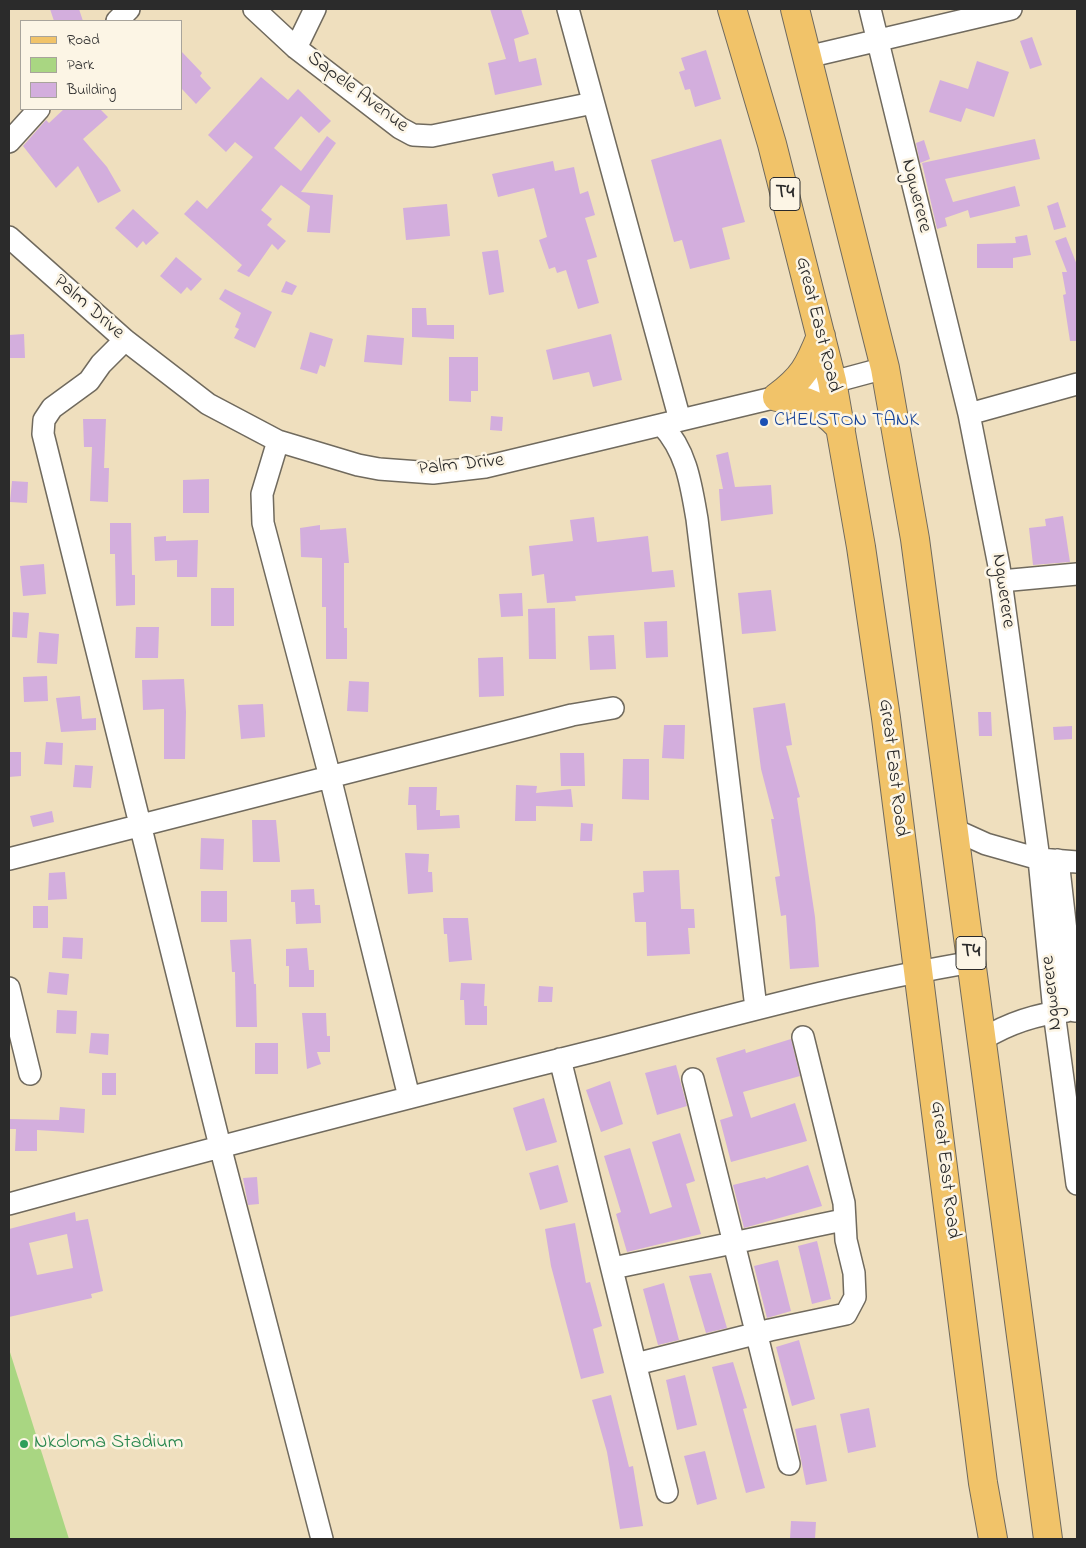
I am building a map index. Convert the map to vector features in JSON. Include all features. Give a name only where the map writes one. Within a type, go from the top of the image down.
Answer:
[{"type":"main road","name":"Great East Road","points":[[732,9],[772,144],[832,381],[862,548],[983,1483],[993,1539]]},
{"type":"main road","name":"T4","points":[[795,9],[885,368],[916,539],[1048,1539]]},
{"type":"main road","points":[[777,397],[797,382],[811,361],[821,336]]},
{"type":"main road","points":[[777,397],[802,399],[824,410],[841,428]]},
{"type":"street","points":[[118,20],[129,9]]},
{"type":"street","name":"Sapele Avenue","points":[[254,9],[296,48],[400,128],[422,137],[593,103]]},
{"type":"street","points":[[296,48],[315,9]]},
{"type":"street","points":[[568,9],[593,103],[674,437],[683,454],[690,477],[697,520],[756,1008]]},
{"type":"street","name":"Ngwerere","points":[[870,9],[982,471],[1001,581],[1058,860],[1069,1011],[1077,1184]]},
{"type":"street","points":[[807,57],[1011,9]]},
{"type":"street","points":[[9,142],[38,110]]},
{"type":"street","name":"Palm Drive","points":[[9,237],[125,340],[208,404],[278,441],[358,465],[433,473],[485,467],[777,397],[885,368]]},
{"type":"street","points":[[125,340],[101,364],[88,381],[52,408],[44,420],[43,434],[142,826],[220,1146],[322,1539]]},
{"type":"street","points":[[969,414],[1077,384]]},
{"type":"street","points":[[278,441],[262,494],[263,523],[330,777],[409,1097]]},
{"type":"street","points":[[1001,581],[1077,574]]},
{"type":"street","points":[[9,859],[572,716],[613,708]]},
{"type":"street","points":[[955,830],[986,844],[1058,860]]},
{"type":"street","points":[[9,1204],[220,1146],[756,1008],[918,971],[973,962]]},
{"type":"street","points":[[9,988],[30,1074]]},
{"type":"street","points":[[983,1039],[1007,1025],[1069,1011]]},
{"type":"street","points":[[636,1364],[757,1333],[846,1314],[851,1307],[855,1298],[854,1273],[846,1240],[844,1203],[803,1037]]},
{"type":"street","points":[[560,1059],[667,1492]]},
{"type":"street","points":[[693,1079],[789,1464]]},
{"type":"street","points":[[613,1268],[844,1220]]},
{"type":"green space","name":"Nkoloma Stadium","points":[[9,1349],[69,1539],[9,1539]]},
{"type":"building","points":[[50,9],[79,9],[83,20],[54,20]]},
{"type":"building","points":[[490,9],[521,9],[529,34],[514,39],[519,62],[536,58],[542,85],[495,95],[488,63],[506,59]]},
{"type":"building","points":[[1032,37],[1042,65],[1030,69],[1020,41]]},
{"type":"building","points":[[706,50],[721,99],[695,107],[690,89],[685,90],[679,72],[685,70],[681,58]]},
{"type":"building","points":[[182,52],[202,73],[200,76],[211,88],[196,104],[182,89]]},
{"type":"building","points":[[977,61],[1009,72],[994,117],[966,108],[961,122],[929,112],[940,80],[968,89]]},
{"type":"building","points":[[261,77],[288,100],[298,89],[331,121],[319,133],[301,116],[274,148],[301,171],[327,136],[336,143],[301,192],[333,195],[330,233],[307,232],[310,206],[281,185],[261,210],[272,219],[267,225],[286,241],[278,250],[272,244],[249,277],[237,271],[242,265],[184,214],[197,200],[207,209],[253,157],[235,142],[226,152],[208,135]]},
{"type":"building","points":[[63,110],[101,110],[108,117],[83,139],[107,167],[121,191],[98,203],[78,166],[56,188],[23,146],[46,120],[49,123]]},
{"type":"building","points":[[721,139],[745,222],[722,228],[730,259],[690,269],[682,240],[674,242],[651,160]]},
{"type":"building","points":[[1035,139],[1040,159],[945,179],[953,202],[1015,186],[1020,206],[970,218],[968,210],[945,218],[947,226],[937,229],[922,163]]},
{"type":"building","points":[[924,140],[930,159],[920,163],[916,143]]},
{"type":"building","points":[[553,161],[555,171],[574,167],[580,194],[588,191],[595,215],[585,218],[597,257],[587,260],[599,303],[578,309],[566,270],[557,273],[555,267],[549,269],[539,240],[547,237],[534,188],[498,197],[492,174]]},
{"type":"building","points":[[1058,202],[1066,227],[1054,230],[1047,206]]},
{"type":"building","points":[[447,204],[450,236],[406,240],[403,208]]},
{"type":"building","points":[[133,209],[159,233],[146,245],[143,241],[137,248],[115,228]]},
{"type":"building","points":[[1027,235],[1031,255],[1013,258],[1013,268],[977,268],[977,244],[1016,243],[1015,237]]},
{"type":"building","points":[[1066,237],[1077,265],[1077,341],[1070,341],[1063,295],[1066,294],[1062,272],[1067,272],[1055,241]]},
{"type":"building","points":[[498,250],[504,292],[489,295],[482,252]]},
{"type":"building","points":[[176,257],[202,279],[191,291],[187,287],[181,294],[160,276]]},
{"type":"building","points":[[286,281],[297,286],[292,295],[281,292]]},
{"type":"building","points":[[225,289],[272,312],[255,348],[234,338],[239,329],[235,327],[241,313],[219,299]]},
{"type":"building","points":[[412,308],[426,308],[427,325],[454,325],[454,339],[412,337]]},
{"type":"building","points":[[310,332],[333,339],[325,367],[320,365],[317,374],[300,369]]},
{"type":"building","points":[[24,334],[25,358],[10,358],[9,335]]},
{"type":"building","points":[[611,334],[622,380],[593,387],[589,372],[553,380],[546,350]]},
{"type":"building","points":[[367,335],[404,338],[402,365],[364,362]]},
{"type":"building","points":[[449,357],[478,357],[478,391],[471,391],[471,402],[449,401]]},
{"type":"building","points":[[491,416],[503,417],[502,431],[490,430]]},
{"type":"building","points":[[83,419],[106,419],[104,468],[109,468],[108,502],[90,501],[92,447],[84,447]]},
{"type":"building","points":[[728,452],[735,487],[771,485],[773,514],[721,521],[719,489],[723,489],[716,455]]},
{"type":"building","points":[[209,479],[209,513],[183,513],[183,480]]},
{"type":"building","points":[[12,481],[28,482],[27,503],[10,502]]},
{"type":"building","points":[[1063,516],[1070,562],[1033,565],[1029,528],[1046,526],[1045,519]]},
{"type":"building","points":[[594,517],[597,542],[648,536],[652,572],[673,570],[675,587],[575,596],[576,601],[547,603],[544,574],[532,576],[529,546],[573,541],[570,520]]},
{"type":"building","points":[[110,523],[131,523],[132,575],[135,575],[135,605],[116,606],[115,554],[110,554]]},
{"type":"building","points":[[320,525],[320,530],[346,528],[349,563],[344,563],[344,628],[347,628],[347,659],[326,659],[326,607],[322,607],[322,558],[301,557],[300,528]]},
{"type":"building","points":[[166,536],[166,541],[198,540],[197,577],[177,577],[177,560],[155,561],[154,537]]},
{"type":"building","points":[[44,564],[46,594],[23,596],[20,566]]},
{"type":"building","points":[[211,588],[234,588],[234,626],[211,626]]},
{"type":"building","points":[[771,590],[776,631],[742,634],[738,593]]},
{"type":"building","points":[[522,593],[523,616],[501,617],[499,594]]},
{"type":"building","points":[[555,608],[556,659],[529,659],[528,609]]},
{"type":"building","points":[[13,612],[29,613],[27,638],[12,637]]},
{"type":"building","points":[[667,621],[668,657],[646,658],[644,622]]},
{"type":"building","points":[[136,627],[159,627],[158,658],[135,658]]},
{"type":"building","points":[[39,632],[59,634],[57,664],[37,663]]},
{"type":"building","points":[[614,635],[616,669],[590,670],[588,636]]},
{"type":"building","points":[[503,657],[504,696],[479,697],[478,658]]},
{"type":"building","points":[[47,676],[48,701],[24,702],[23,677]]},
{"type":"building","points":[[184,679],[186,712],[185,759],[164,759],[164,709],[143,710],[142,680]]},
{"type":"building","points":[[349,681],[369,682],[368,712],[347,711]]},
{"type":"building","points":[[80,696],[82,719],[96,718],[96,730],[61,732],[56,698]]},
{"type":"building","points":[[785,703],[792,745],[786,746],[800,797],[797,798],[815,917],[819,967],[790,969],[786,915],[781,916],[775,877],[780,876],[771,819],[774,819],[761,769],[753,708]]},
{"type":"building","points":[[263,704],[265,737],[241,739],[238,705]]},
{"type":"building","points":[[978,712],[991,712],[992,736],[979,736]]},
{"type":"building","points":[[664,725],[685,725],[684,759],[662,758]]},
{"type":"building","points":[[1072,726],[1072,739],[1054,740],[1053,727]]},
{"type":"building","points":[[46,742],[63,743],[62,765],[44,764]]},
{"type":"building","points":[[9,752],[21,752],[21,776],[9,777]]},
{"type":"building","points":[[560,753],[584,753],[585,786],[561,786]]},
{"type":"building","points":[[623,759],[649,759],[649,800],[622,799]]},
{"type":"building","points":[[75,765],[93,766],[91,788],[73,787]]},
{"type":"building","points":[[516,785],[537,786],[536,793],[571,789],[573,807],[536,806],[536,821],[515,821]]},
{"type":"building","points":[[409,787],[437,787],[436,810],[440,810],[440,816],[459,815],[460,828],[417,830],[416,805],[408,805]]},
{"type":"building","points":[[52,811],[54,822],[33,827],[30,816]]},
{"type":"building","points":[[252,820],[276,820],[280,862],[253,862]]},
{"type":"building","points":[[581,823],[593,824],[592,841],[580,841]]},
{"type":"building","points":[[201,838],[224,839],[223,870],[200,869]]},
{"type":"building","points":[[405,853],[429,854],[428,872],[432,872],[433,892],[408,894]]},
{"type":"building","points":[[679,870],[681,909],[694,909],[695,928],[688,928],[690,954],[647,956],[646,922],[635,922],[633,893],[644,892],[643,871]]},
{"type":"building","points":[[65,872],[67,899],[48,900],[49,873]]},
{"type":"building","points":[[314,889],[315,905],[320,905],[321,923],[296,924],[295,902],[291,902],[291,890]]},
{"type":"building","points":[[201,891],[227,891],[227,922],[201,922]]},
{"type":"building","points":[[33,906],[48,906],[48,928],[33,928]]},
{"type":"building","points":[[443,918],[468,918],[472,960],[449,962],[447,934],[444,934]]},
{"type":"building","points":[[63,937],[83,938],[82,959],[62,958]]},
{"type":"building","points":[[251,939],[254,984],[256,984],[257,1027],[236,1027],[235,972],[232,972],[230,940]]},
{"type":"building","points":[[307,948],[309,970],[314,970],[314,987],[289,987],[289,966],[286,966],[286,949]]},
{"type":"building","points":[[49,972],[69,974],[67,995],[47,993]]},
{"type":"building","points":[[461,983],[485,984],[484,1006],[487,1006],[487,1025],[465,1025],[464,1000],[460,1000]]},
{"type":"building","points":[[539,986],[553,987],[552,1002],[538,1002]]},
{"type":"building","points":[[57,1010],[77,1011],[76,1034],[56,1033]]},
{"type":"building","points":[[302,1013],[326,1013],[327,1036],[330,1036],[330,1052],[317,1052],[321,1064],[307,1069]]},
{"type":"building","points":[[91,1033],[109,1034],[108,1055],[89,1053]]},
{"type":"building","points":[[791,1039],[800,1076],[743,1092],[751,1118],[795,1103],[807,1141],[731,1162],[720,1120],[733,1116],[716,1058],[745,1049],[746,1053]]},
{"type":"building","points":[[255,1043],[278,1043],[278,1074],[255,1074]]},
{"type":"building","points":[[676,1065],[687,1106],[657,1115],[645,1073]]},
{"type":"building","points":[[102,1073],[116,1073],[116,1095],[102,1095]]},
{"type":"building","points":[[610,1081],[623,1124],[601,1132],[586,1090]]},
{"type":"building","points":[[544,1098],[557,1142],[526,1151],[513,1108]]},
{"type":"building","points":[[60,1107],[85,1109],[84,1133],[37,1130],[37,1151],[15,1151],[16,1129],[9,1129],[9,1119],[59,1120]]},
{"type":"building","points":[[680,1133],[695,1181],[686,1184],[701,1234],[627,1252],[616,1214],[621,1212],[604,1156],[630,1148],[650,1214],[672,1207],[652,1142]]},
{"type":"building","points":[[558,1165],[568,1202],[540,1210],[529,1173]]},
{"type":"building","points":[[808,1165],[822,1206],[744,1228],[733,1185],[765,1177],[766,1179]]},
{"type":"building","points":[[257,1177],[259,1204],[248,1205],[243,1178]]},
{"type":"building","points":[[75,1212],[76,1221],[88,1219],[103,1291],[91,1294],[92,1298],[9,1317],[9,1229]],"holes":[[[67,1234],[73,1268],[37,1275],[29,1243]]]},
{"type":"building","points":[[575,1223],[586,1283],[590,1282],[602,1326],[593,1329],[604,1373],[581,1379],[551,1266],[545,1229]]},
{"type":"building","points":[[817,1241],[831,1299],[812,1304],[798,1246]]},
{"type":"building","points":[[778,1260],[791,1311],[767,1318],[754,1266]]},
{"type":"building","points":[[711,1273],[727,1328],[706,1333],[689,1276]]},
{"type":"building","points":[[664,1283],[679,1340],[658,1345],[643,1289]]},
{"type":"building","points":[[799,1340],[815,1399],[792,1406],[776,1347]]},
{"type":"building","points":[[733,1362],[747,1408],[743,1409],[765,1488],[746,1493],[712,1367]]},
{"type":"building","points":[[685,1375],[697,1425],[677,1430],[666,1380]]},
{"type":"building","points":[[611,1395],[629,1467],[633,1466],[643,1526],[620,1529],[607,1452],[592,1400]]},
{"type":"building","points":[[869,1408],[876,1447],[848,1453],[840,1414]]},
{"type":"building","points":[[816,1425],[827,1481],[806,1485],[795,1429]]},
{"type":"building","points":[[705,1451],[717,1499],[697,1505],[684,1456]]},
{"type":"building","points":[[791,1521],[816,1522],[815,1539],[790,1539]]},
{"type":"place","name":"CHELSTON TANK","points":[[764,422]]},
{"type":"place","name":"Nkoloma Stadium","points":[[24,1444]]}]
